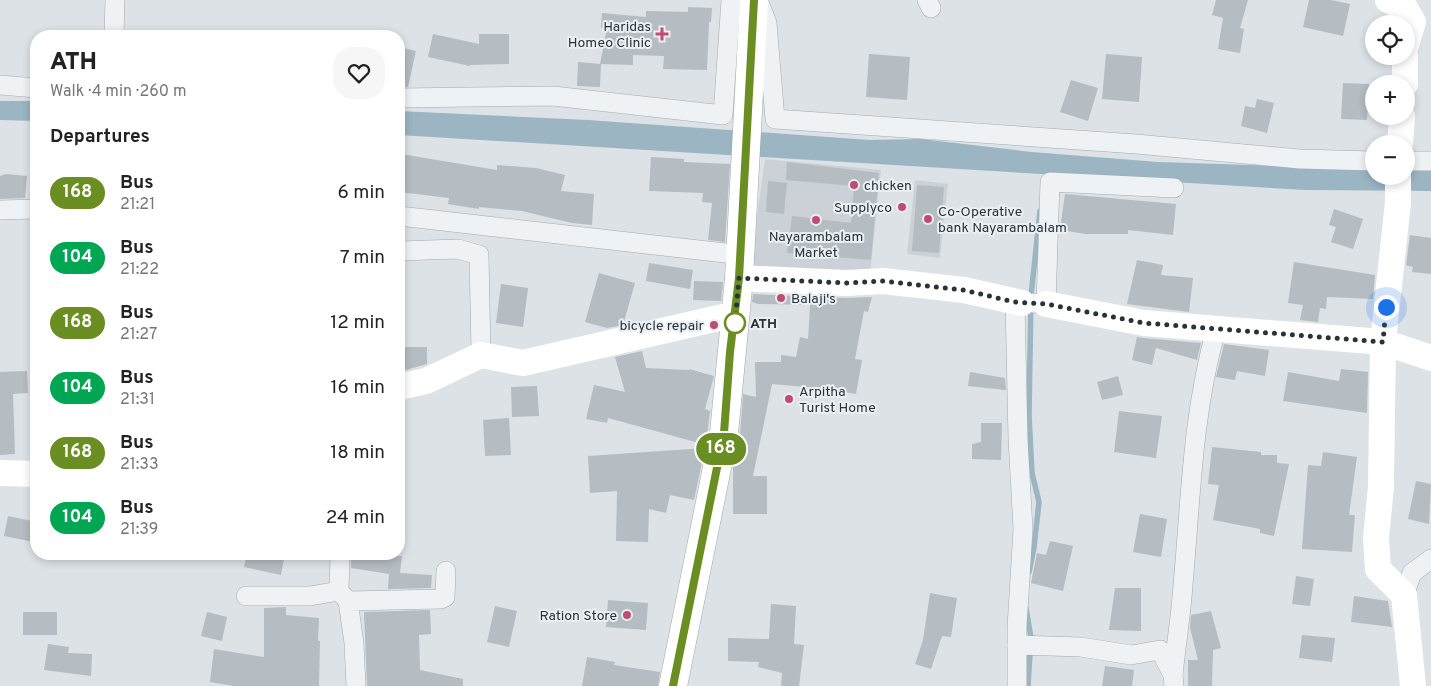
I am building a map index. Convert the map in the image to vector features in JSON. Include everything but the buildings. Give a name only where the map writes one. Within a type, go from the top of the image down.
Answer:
[{"type":"main road","points":[[673,686],[724,433],[730,352],[739,278],[741,208],[754,0]]},
{"type":"street","points":[[114,0],[114,30]]},
{"type":"street","points":[[405,98],[553,96],[723,115],[731,0]]},
{"type":"street","points":[[758,0],[767,23],[775,118],[1136,144],[1300,159],[1365,161]]},
{"type":"street","points":[[1388,0],[1405,8],[1409,15]]},
{"type":"street","points":[[0,85],[30,88]]},
{"type":"street","points":[[1415,161],[1431,161]]},
{"type":"street","points":[[1017,686],[1026,645],[1023,529],[1018,439],[1027,303],[1050,182],[1174,188]]},
{"type":"street","points":[[1398,185],[1398,202],[1383,342],[1380,486],[1376,538],[1378,569],[1404,594]]},
{"type":"street","points":[[0,210],[30,209]]},
{"type":"street","points":[[405,217],[725,253]]},
{"type":"street","points":[[405,251],[458,249],[479,255],[481,355]]},
{"type":"street","points":[[739,278],[847,283],[883,281],[964,290],[1144,323],[1383,342],[1431,358]]},
{"type":"street","points":[[405,385],[426,381],[481,355],[523,363],[736,314]]},
{"type":"street","points":[[1174,681],[1183,585],[1190,470],[1206,366],[1216,330]]},
{"type":"street","points":[[0,473],[30,474]]},
{"type":"street","points":[[1413,686],[1404,594],[1412,573],[1431,559]]},
{"type":"street","points":[[341,560],[344,596],[354,643],[356,686]]},
{"type":"street","points":[[246,596],[344,596],[441,599],[445,597],[446,571]]},
{"type":"street","points":[[1026,645],[1081,647],[1131,655],[1160,650],[1174,681]]},
{"type":"shaded area","name":"Nayarambalam Market","points":[[765,159],[881,170],[869,283],[749,273]]},
{"type":"shaded area","name":"Co-Operative bank Nayarambalam","points":[[915,180],[948,184],[940,258],[907,254]]},
{"type":"water","points":[[0,101],[30,101],[30,121],[0,120]]},
{"type":"water","points":[[405,111],[588,120],[870,140],[921,139],[1032,152],[1158,162],[1365,169],[1365,185],[1415,185],[1415,170],[1431,170],[1431,191],[1304,190],[405,135]]},
{"type":"waterway","points":[[1029,572],[1034,548],[1039,502],[1032,473],[1029,415],[1031,296],[1040,211]]},
{"type":"waterway","points":[[1026,608],[1031,638],[1028,686]]},
{"type":"bus line","name":"168","points":[[673,686],[724,433],[730,352],[739,278],[742,189],[754,0]]},
{"type":"place","name":"Haridas Homeo Clinic","points":[[662,34]]},
{"type":"place","name":"chicken","points":[[854,185]]},
{"type":"place","name":"Supplyco","points":[[902,207]]},
{"type":"place","name":"Co-Operative bank Nayarambalam","points":[[928,219]]},
{"type":"place","name":"Nayarambalam Market","points":[[816,220]]},
{"type":"place","name":"Balaji's","points":[[781,298]]},
{"type":"place","name":"ATH","points":[[735,323]]},
{"type":"place","name":"bicycle repair","points":[[714,325]]},
{"type":"place","name":"Arpitha Turist Home","points":[[789,399]]},
{"type":"place","name":"Ration Store","points":[[627,615]]},
{"type":"route","points":[[735,323],[739,278],[847,283],[883,281],[964,290],[1014,302],[1046,304],[1144,323],[1383,342],[1386,307]]}]
